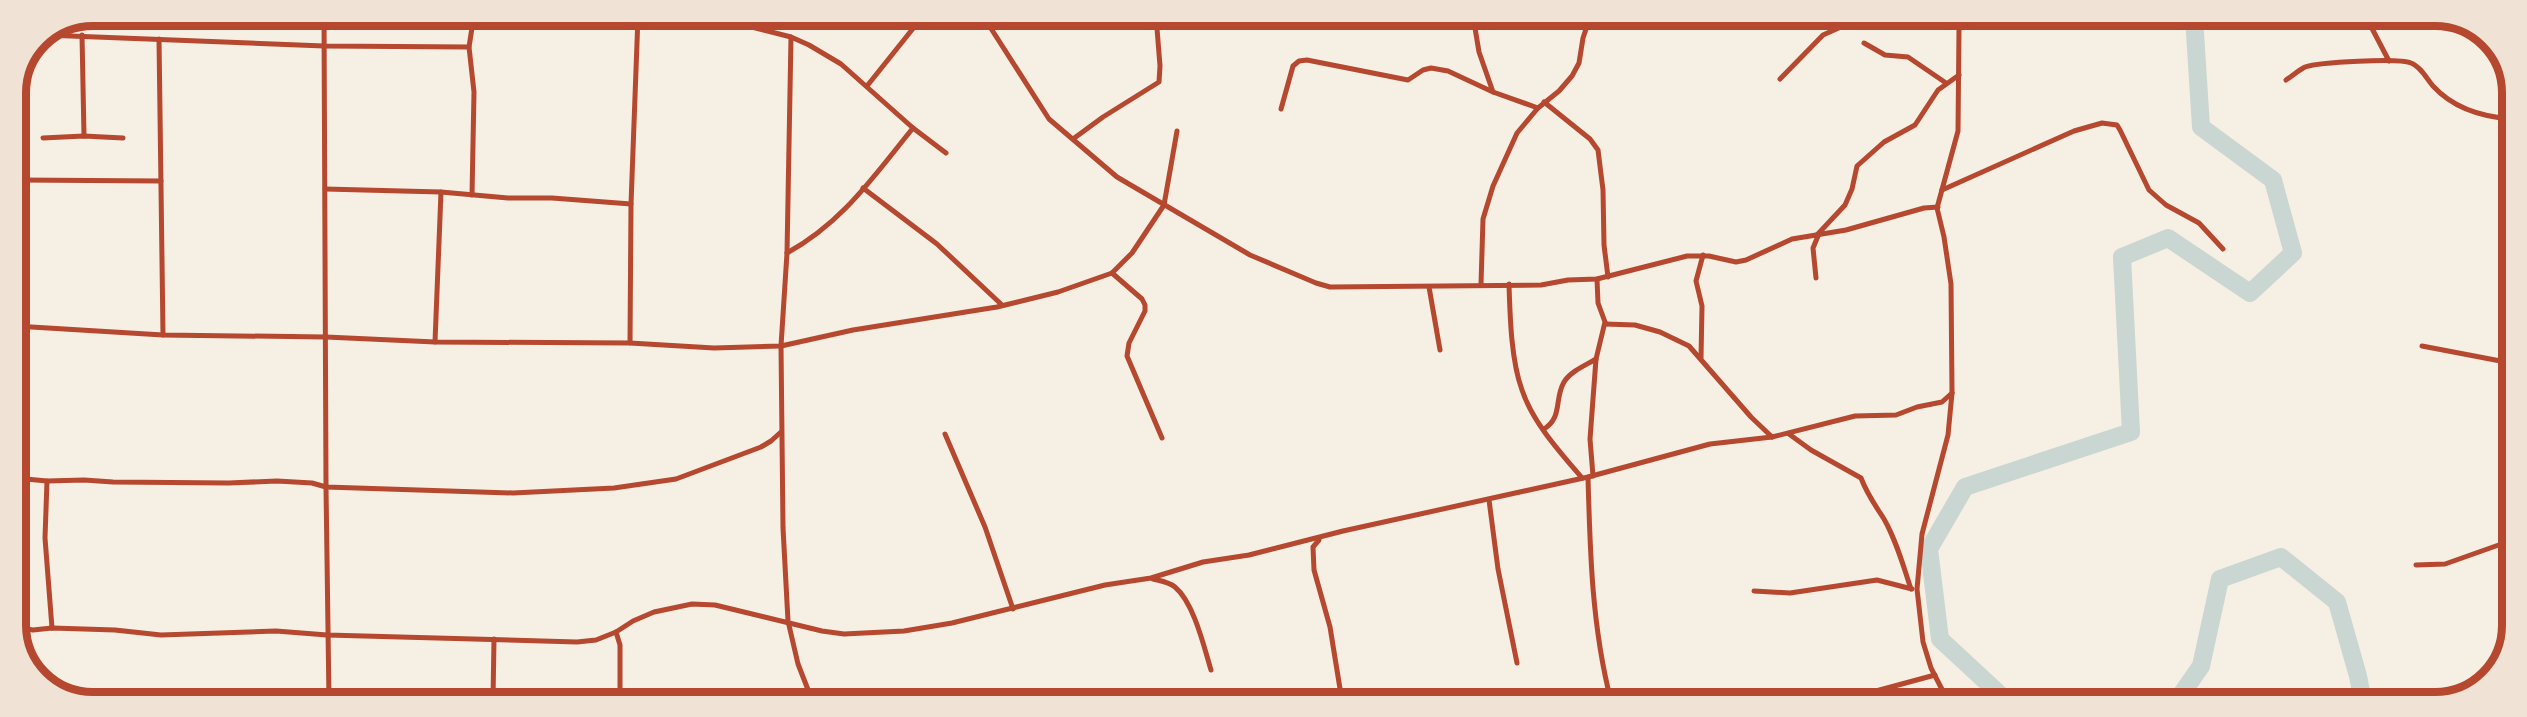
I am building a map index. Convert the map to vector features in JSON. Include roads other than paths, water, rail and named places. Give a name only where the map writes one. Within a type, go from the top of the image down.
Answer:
[{"type":"street","points":[[324,26],[329,692]]},
{"type":"street","points":[[472,26],[469,47],[474,92],[472,195]]},
{"type":"street","points":[[630,344],[631,204],[639,26]]},
{"type":"street","points":[[748,26],[791,37],[841,64],[913,128],[946,153]]},
{"type":"street","points":[[867,86],[915,26]]},
{"type":"street","points":[[989,26],[1049,119],[1117,177],[1250,255],[1316,284],[1352,288],[1429,287],[1541,285],[1568,280],[1597,279],[1676,258],[1703,255],[1729,261],[1746,260],[1792,239],[1817,236],[1924,208],[1938,207]]},
{"type":"street","points":[[1073,139],[1102,117],[1159,82],[1156,26]]},
{"type":"street","points":[[1475,26],[1479,52],[1493,92]]},
{"type":"street","points":[[1481,285],[1483,219],[1493,186],[1517,133],[1538,108],[1559,91],[1572,76],[1579,63],[1582,38],[1587,26]]},
{"type":"street","points":[[1780,79],[1823,35],[1843,26]]},
{"type":"street","points":[[1914,589],[1922,534],[1948,435],[1952,393],[1951,284],[1938,207],[1957,137],[1958,26]]},
{"type":"street","points":[[2371,26],[2389,61]]},
{"type":"street","points":[[59,35],[324,46],[469,47]]},
{"type":"street","points":[[82,35],[84,136]]},
{"type":"street","points":[[791,37],[787,253],[781,346],[781,432],[788,621],[798,664],[809,692]]},
{"type":"street","points":[[159,39],[163,335]]},
{"type":"street","points":[[1864,44],[1885,55],[1908,57],[1946,83]]},
{"type":"street","points":[[1281,109],[1289,74],[1293,66],[1303,60],[1408,81],[1423,70],[1431,68],[1448,71],[1493,92],[1538,108]]},
{"type":"street","points":[[2286,80],[2305,68],[2343,63],[2404,61],[2414,64],[2452,104],[2501,118]]},
{"type":"street","points":[[1816,278],[1813,248],[1817,236],[1845,205],[1852,189],[1857,166],[1884,142],[1915,125],[1938,90],[1959,75]]},
{"type":"street","points":[[1544,102],[1590,139],[1598,150],[1603,190],[1604,245],[1608,277]]},
{"type":"street","points":[[1942,190],[2074,131],[2102,123],[2112,123],[2120,130],[2149,190],[2166,205],[2199,223],[2223,249]]},
{"type":"street","points":[[787,253],[825,229],[913,128]]},
{"type":"street","points":[[26,327],[163,335],[326,337],[435,342],[630,344],[714,348],[781,346],[853,330],[1002,305],[1058,292],[1112,273],[1132,254],[1164,206],[1177,130]]},
{"type":"street","points":[[43,138],[84,136],[123,138]]},
{"type":"street","points":[[26,180],[161,181]]},
{"type":"street","points":[[863,188],[937,244],[1002,305]]},
{"type":"street","points":[[325,189],[441,192],[631,204]]},
{"type":"street","points":[[435,342],[441,192]]},
{"type":"street","points":[[1701,358],[1702,306],[1696,281],[1703,255]]},
{"type":"street","points":[[1112,273],[1142,299],[1145,305],[1145,311],[1129,343],[1127,356],[1162,438]]},
{"type":"street","points":[[1597,279],[1598,303],[1605,324],[1596,359],[1590,439],[1588,477],[1590,569],[1600,660],[1609,692]]},
{"type":"street","points":[[1509,284],[1511,323],[1521,388],[1544,429],[1588,477]]},
{"type":"street","points":[[1429,287],[1440,350]]},
{"type":"street","points":[[1605,324],[1635,325],[1660,332],[1689,346],[1751,417],[1772,437]]},
{"type":"street","points":[[2422,346],[2502,361]]},
{"type":"street","points":[[1544,429],[1556,418],[1564,382],[1596,359]]},
{"type":"street","points":[[26,629],[52,628],[161,635],[276,631],[327,635],[577,642],[596,639],[616,632],[633,621],[654,612],[693,604],[715,605],[822,631],[870,633],[952,623],[1105,585],[1151,578],[1203,562],[1249,555],[1368,525],[1588,477],[1710,444],[1789,434],[1855,416],[1896,415],[1917,406],[1942,402],[1952,393]]},
{"type":"street","points":[[26,479],[47,482],[84,480],[228,483],[277,481],[312,483],[326,487],[513,493],[614,488],[676,479],[743,455],[771,441],[781,432]]},
{"type":"street","points":[[945,434],[985,526],[1013,609]]},
{"type":"street","points":[[1789,434],[1811,450],[1861,478],[1866,493],[1884,519],[1895,542],[1914,589],[1923,642],[1944,692]]},
{"type":"street","points":[[47,482],[45,538],[52,628]]},
{"type":"street","points":[[1489,500],[1498,569],[1517,663]]},
{"type":"street","points":[[1326,537],[1316,542],[1312,553],[1314,570],[1330,627],[1341,692]]},
{"type":"street","points":[[2416,565],[2445,564],[2502,544]]},
{"type":"street","points":[[1151,578],[1167,582],[1176,588],[1190,608],[1211,670]]},
{"type":"street","points":[[1754,591],[1790,593],[1877,580],[1914,589]]},
{"type":"street","points":[[616,632],[620,645],[620,692]]},
{"type":"street","points":[[493,692],[494,639]]},
{"type":"street","points":[[1872,692],[1935,675]]},
{"type":"waterway","points":[[1997,692],[1940,639],[1929,549],[1965,487],[2131,432],[2122,257],[2168,238],[2250,293],[2293,253],[2273,180],[2201,127],[2195,26]]},
{"type":"waterway","points":[[2183,692],[2201,666],[2220,579],[2281,557],[2337,602],[2361,692]]}]
